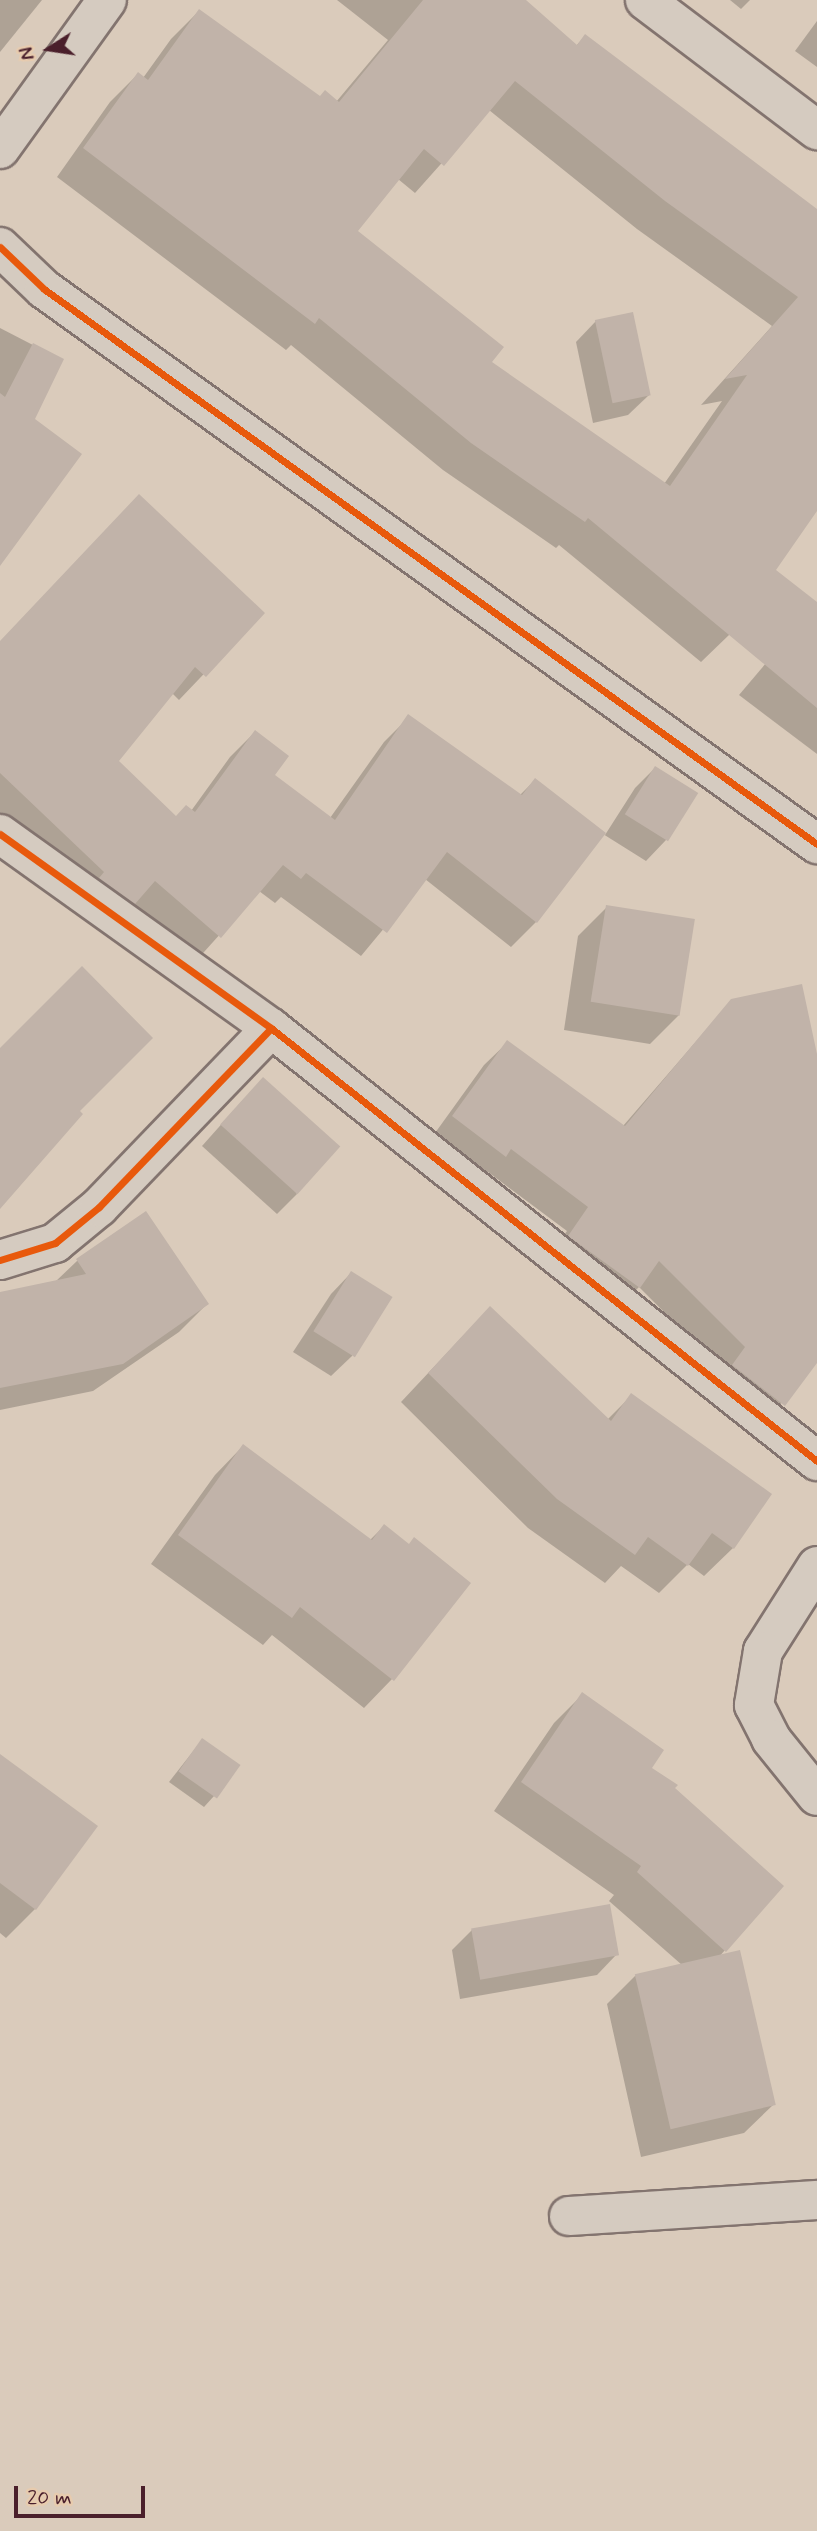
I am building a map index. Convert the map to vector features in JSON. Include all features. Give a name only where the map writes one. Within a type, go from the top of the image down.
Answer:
[{"type":"street","points":[[0,149],[107,0]]},
{"type":"street","points":[[645,0],[817,130]]},
{"type":"street","points":[[0,247],[44,289],[817,844]]},
{"type":"street","points":[[4,844],[271,1028],[817,1461]]},
{"type":"street","points":[[2,1257],[55,1243],[99,1207],[271,1028]]},
{"type":"street","points":[[817,1566],[763,1651],[754,1705],[771,1739],[817,1796]]},
{"type":"street","points":[[569,2216],[817,2200]]},
{"type":"building","points":[[423,0],[526,0],[577,45],[585,34],[817,209],[817,511],[776,570],[817,602],[817,708],[588,518],[585,522],[471,443],[319,318],[315,324],[83,148],[138,72],[148,80],[199,9],[320,96],[325,90],[339,102]],"holes":[[[515,81],[665,201],[798,297],[725,379],[747,375],[670,486],[492,362],[504,347],[358,231],[424,149],[444,166]]]},
{"type":"building","points":[[633,312],[651,395],[613,403],[595,320]]},
{"type":"building","points":[[33,343],[64,359],[35,419],[82,454],[0,566],[0,393],[5,397]]},
{"type":"building","points":[[139,494],[265,613],[206,677],[195,667],[119,761],[176,816],[186,805],[195,812],[255,730],[289,756],[275,775],[335,820],[408,714],[522,795],[535,778],[606,833],[537,923],[447,852],[387,933],[306,873],[301,879],[283,865],[221,938],[155,881],[135,904],[99,878],[104,872],[0,773],[0,641]]},
{"type":"building","points":[[655,766],[698,793],[668,841],[625,814]]},
{"type":"building","points":[[606,905],[695,919],[680,1016],[591,1002]]},
{"type":"building","points":[[82,966],[153,1038],[80,1111],[83,1114],[0,1209],[0,1048]]},
{"type":"building","points":[[802,984],[817,1054],[817,1363],[785,1406],[732,1365],[745,1347],[659,1261],[640,1288],[568,1236],[588,1207],[511,1149],[506,1157],[452,1116],[507,1040],[625,1126],[731,999]]},
{"type":"building","points":[[263,1077],[340,1147],[297,1194],[220,1125]]},
{"type":"building","points":[[146,1211],[209,1304],[123,1364],[0,1388],[0,1292],[86,1274],[76,1259]]},
{"type":"building","points":[[351,1271],[393,1297],[355,1357],[313,1331]]},
{"type":"building","points":[[490,1306],[611,1421],[631,1393],[772,1494],[734,1549],[712,1533],[688,1566],[648,1537],[635,1555],[557,1499],[428,1373]]},
{"type":"building","points":[[243,1444],[372,1540],[384,1524],[409,1544],[414,1537],[471,1583],[394,1681],[300,1607],[292,1618],[178,1535]]},
{"type":"building","points":[[582,1692],[664,1750],[652,1768],[678,1785],[675,1788],[784,1886],[726,1952],[637,1872],[641,1866],[521,1782]]},
{"type":"building","points":[[202,1738],[241,1765],[217,1799],[178,1772]]},
{"type":"building","points":[[0,1754],[98,1826],[36,1910],[0,1883]]},
{"type":"building","points":[[610,1904],[619,1955],[480,1980],[471,1928]]},
{"type":"building","points":[[740,1950],[776,2105],[671,2129],[635,1974]]},
{"type":"cycle path","points":[[0,247],[44,289],[817,844]]},
{"type":"cycle path","points":[[0,834],[271,1028],[817,1461]]},
{"type":"cycle path","points":[[0,1260],[55,1243],[99,1207],[271,1028]]}]
